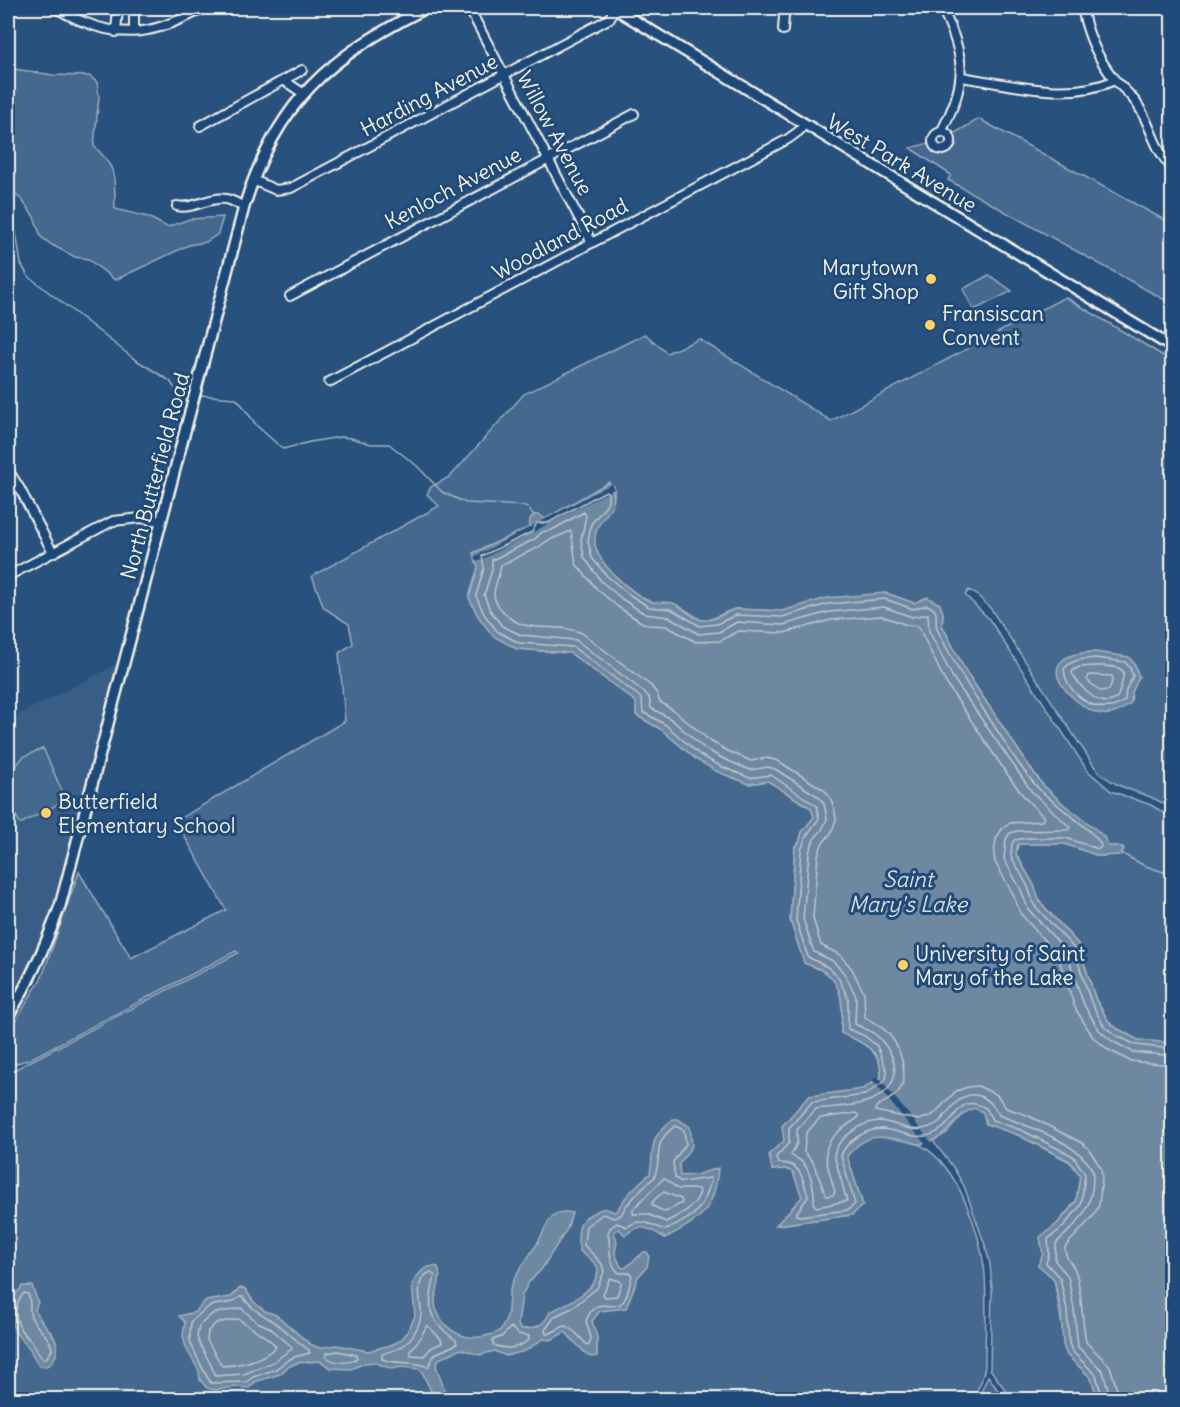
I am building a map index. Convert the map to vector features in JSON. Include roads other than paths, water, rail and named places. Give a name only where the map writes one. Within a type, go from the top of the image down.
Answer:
[{"type":"main road","name":"North Butterfield Road","points":[[8,1016],[43,950],[60,906],[160,521],[253,180],[272,138],[304,94],[324,73],[353,49],[426,8]]},
{"type":"main road","points":[[603,8],[614,8]]},
{"type":"main road","name":"West Park Avenue","points":[[614,8],[1173,347]]},
{"type":"street","points":[[54,8],[81,21],[116,32],[154,30],[205,8]]},
{"type":"street","points":[[116,32],[118,8]]},
{"type":"street","points":[[134,8],[134,32]]},
{"type":"street","name":"Willow Avenue","points":[[469,8],[592,243]]},
{"type":"street","name":"Harding Avenue","points":[[253,180],[270,188],[285,190],[605,21],[610,18],[614,8]]},
{"type":"street","points":[[780,8],[784,16],[783,30]]},
{"type":"street","points":[[941,132],[954,104],[961,77],[956,39],[942,8]]},
{"type":"street","points":[[1082,8],[1090,37],[1102,62],[1137,103],[1154,142],[1173,168]]},
{"type":"street","points":[[200,126],[302,70]]},
{"type":"street","points":[[961,77],[1067,90],[1094,87],[1115,80]]},
{"type":"street","points":[[285,81],[304,94]]},
{"type":"street","name":"Kenloch Avenue","points":[[290,296],[634,114]]},
{"type":"street","name":"Woodland Road","points":[[329,382],[788,139],[804,125]]},
{"type":"street","points":[[177,206],[184,208],[219,198],[229,199],[244,207]]},
{"type":"street","points":[[8,470],[53,553]]},
{"type":"street","points":[[8,576],[114,521],[141,518],[160,521]]},
{"type":"water","name":"Saint Mary's Lake","points":[[609,482],[614,500],[595,534],[597,551],[602,560],[616,577],[642,597],[653,602],[673,603],[701,620],[713,619],[735,609],[782,611],[827,598],[886,593],[914,603],[927,597],[940,604],[943,613],[942,625],[965,670],[1042,784],[1104,837],[1108,846],[1124,849],[1121,855],[1099,856],[1065,844],[1018,844],[1016,854],[1034,885],[1040,902],[1078,944],[1096,1000],[1109,1022],[1138,1040],[1172,1043],[1172,1399],[1098,1399],[1091,1378],[1067,1355],[1063,1345],[1061,1310],[1054,1279],[1038,1265],[1043,1254],[1040,1237],[1057,1224],[1076,1202],[1080,1175],[1070,1161],[1018,1135],[986,1124],[983,1112],[974,1108],[967,1111],[944,1133],[930,1142],[918,1144],[880,1137],[860,1143],[847,1156],[863,1205],[852,1215],[776,1225],[802,1197],[793,1172],[785,1169],[772,1170],[769,1154],[784,1141],[782,1126],[809,1096],[863,1089],[881,1077],[881,1068],[875,1054],[863,1044],[841,1033],[841,1000],[837,985],[825,972],[804,963],[790,920],[795,846],[799,843],[802,832],[814,817],[811,808],[768,781],[749,784],[718,772],[697,760],[662,730],[636,715],[636,702],[570,653],[517,649],[493,636],[478,616],[469,598],[478,567],[473,553],[530,527],[530,519],[534,515],[540,515],[545,519]]},
{"type":"water","points":[[1095,652],[1129,657],[1139,677],[1132,692],[1131,703],[1114,713],[1106,714],[1088,709],[1065,689],[1057,674],[1061,662],[1069,656]]},
{"type":"water","points":[[673,1119],[678,1119],[690,1127],[692,1146],[679,1164],[680,1176],[696,1175],[718,1168],[714,1194],[704,1212],[697,1219],[665,1238],[641,1228],[625,1235],[619,1229],[614,1232],[617,1241],[615,1253],[621,1267],[625,1268],[644,1252],[647,1252],[649,1256],[647,1267],[638,1277],[626,1308],[600,1311],[592,1321],[597,1337],[597,1356],[587,1355],[565,1332],[551,1340],[543,1339],[525,1351],[506,1356],[494,1351],[480,1355],[461,1349],[439,1359],[436,1366],[446,1394],[437,1396],[431,1391],[419,1369],[402,1367],[392,1369],[373,1362],[351,1369],[331,1368],[320,1361],[297,1363],[280,1374],[255,1382],[249,1388],[215,1390],[207,1388],[200,1380],[199,1371],[186,1348],[183,1336],[185,1322],[179,1316],[195,1312],[205,1301],[231,1297],[240,1288],[245,1289],[254,1302],[265,1311],[276,1315],[310,1344],[319,1348],[337,1345],[368,1351],[391,1345],[401,1340],[407,1333],[415,1316],[412,1284],[423,1270],[433,1266],[438,1267],[439,1273],[435,1306],[446,1325],[465,1336],[481,1337],[496,1333],[506,1319],[513,1282],[549,1220],[558,1213],[572,1213],[567,1229],[522,1295],[518,1324],[520,1329],[538,1326],[545,1321],[550,1312],[578,1297],[591,1286],[598,1269],[592,1260],[579,1249],[578,1236],[582,1221],[599,1210],[606,1209],[614,1212],[618,1210],[632,1190],[650,1174],[656,1138]]},
{"type":"water","points":[[23,1286],[32,1286],[38,1302],[35,1310],[57,1344],[55,1357],[47,1366],[39,1366],[11,1322],[12,1303]]},
{"type":"waterway","points":[[8,192],[21,264],[28,276],[133,358],[170,381],[178,393],[191,394]]},
{"type":"waterway","points":[[199,395],[234,398],[239,401],[257,426],[283,449],[340,437],[371,444],[389,444],[417,466],[442,492],[466,503],[526,506],[534,515]]},
{"type":"waterway","points":[[1121,853],[1143,865],[1172,875]]},
{"type":"place","name":"Marytown Gift Shop","points":[[931,279]]},
{"type":"place","name":"Fransiscan Convent","points":[[930,325]]},
{"type":"place","name":"Butterfield Elementary School","points":[[46,813]]},
{"type":"place","name":"University of Saint Mary of the Lake","points":[[903,965]]}]
